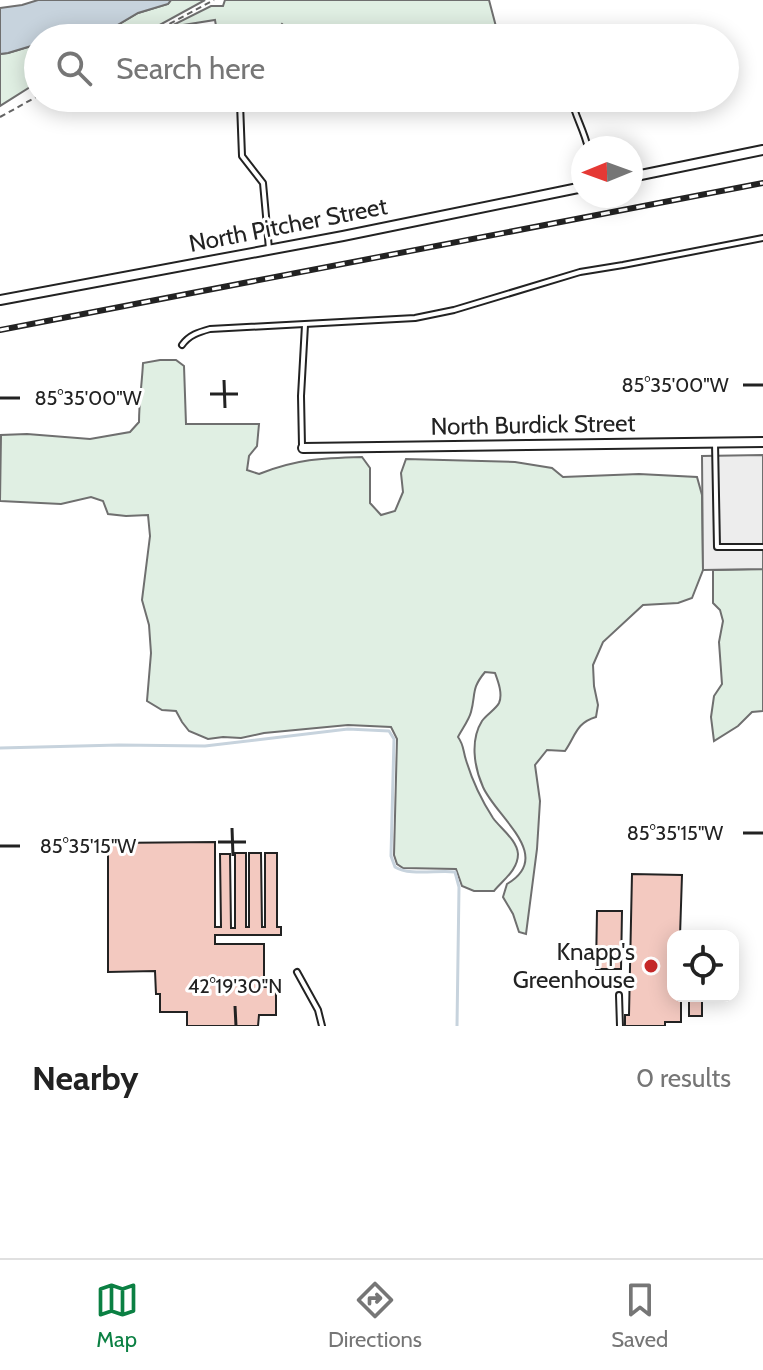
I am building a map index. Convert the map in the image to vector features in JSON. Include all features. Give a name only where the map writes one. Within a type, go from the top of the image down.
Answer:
[{"type":"street","points":[[643,175],[763,150]]},
{"type":"street","name":"North Pitcher Street","points":[[0,300],[571,189]]},
{"type":"street","name":"North Burdick Street","points":[[303,448],[763,442]]},
{"type":"lane","points":[[240,112],[242,156],[263,183],[269,249]]},
{"type":"lane","points":[[574,112],[586,136]]},
{"type":"lane","points":[[182,345],[193,335],[210,329],[415,318],[454,310],[580,272],[763,238]]},
{"type":"lane","points":[[303,448],[301,383],[305,325]]},
{"type":"lane","points":[[715,443],[717,547],[763,547]]},
{"type":"lane","points":[[297,972],[318,1010],[322,1026]]},
{"type":"lane","points":[[619,995],[620,1026]]},
{"type":"path","points":[[169,24],[214,0]]},
{"type":"path","points":[[0,117],[24,104]]},
{"type":"green space","points":[[171,0],[205,0],[161,24],[119,24],[138,13],[168,4]]},
{"type":"green space","points":[[225,0],[489,0],[495,24],[216,24],[215,20],[175,24],[211,6],[223,6]]},
{"type":"green space","points":[[24,48],[24,91],[0,106],[0,54]]},
{"type":"green space","points":[[176,360],[184,366],[186,424],[259,424],[257,446],[249,456],[247,470],[259,474],[309,460],[362,457],[370,468],[370,503],[381,515],[395,511],[403,492],[401,473],[406,459],[515,462],[552,468],[563,477],[639,474],[697,477],[702,495],[703,570],[692,598],[678,603],[643,605],[603,642],[593,665],[598,705],[596,717],[580,726],[565,751],[547,750],[535,765],[540,801],[526,934],[519,932],[503,897],[507,884],[520,873],[525,861],[524,849],[490,799],[477,771],[475,745],[478,728],[500,699],[495,673],[485,672],[478,683],[470,715],[458,737],[481,797],[493,818],[515,844],[518,854],[513,870],[494,891],[474,891],[462,886],[456,869],[403,868],[397,864],[394,855],[397,739],[391,727],[348,725],[208,739],[189,731],[176,711],[162,710],[147,701],[151,653],[149,625],[142,600],[150,536],[148,515],[108,514],[103,501],[91,497],[61,504],[0,501],[1,435],[90,439],[130,432],[139,422],[143,363]]},
{"type":"green space","points":[[763,569],[763,711],[752,712],[738,726],[714,741],[711,717],[714,696],[722,684],[719,642],[723,621],[720,610],[713,603],[713,570]]},
{"type":"shaded area","points":[[38,0],[171,0],[119,24],[24,24],[24,48],[0,54],[0,8]]},
{"type":"shaded area","points":[[763,455],[763,569],[703,570],[702,456]]},
{"type":"building","points":[[215,842],[215,927],[221,927],[220,854],[230,854],[231,928],[235,928],[235,853],[246,853],[246,927],[249,927],[249,853],[261,853],[262,927],[265,927],[265,853],[277,853],[277,927],[281,927],[281,935],[215,935],[215,944],[264,944],[264,987],[276,987],[276,1015],[259,1015],[258,1026],[187,1026],[187,1012],[160,1012],[155,971],[108,972],[108,843]]},
{"type":"building","name":"Knapp's Greenhouse","points":[[632,874],[682,875],[680,930],[667,930],[667,1002],[681,1002],[681,1022],[665,1022],[665,1026],[625,1026],[625,1015],[629,1015]]},
{"type":"building","points":[[597,911],[622,911],[621,969],[596,969]]},
{"type":"building","points":[[689,1002],[702,1002],[702,1016],[689,1016]]},
{"type":"waterway","points":[[0,748],[205,746],[348,729],[389,731],[394,739],[391,856],[395,867],[415,872],[455,872],[459,887],[457,1026]]},
{"type":"railway","points":[[0,330],[763,183]]},
{"type":"place","name":"Knapp's Greenhouse","points":[[651,966]]}]
